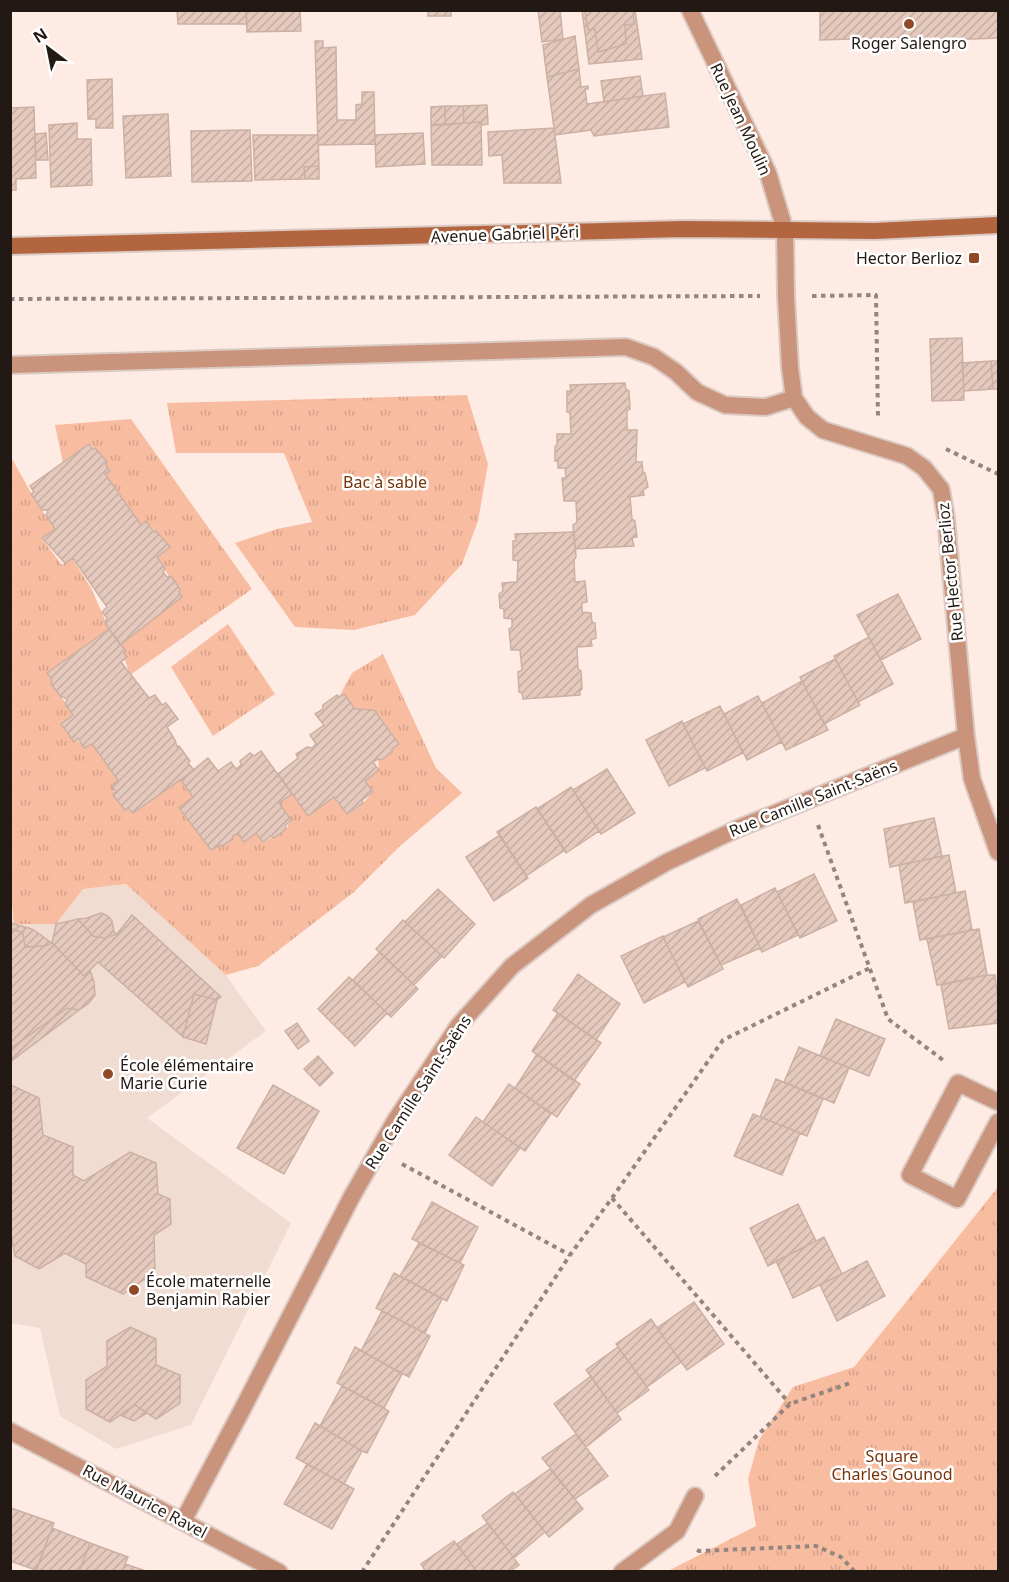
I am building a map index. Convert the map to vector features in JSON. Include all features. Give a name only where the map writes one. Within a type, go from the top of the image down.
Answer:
[{"type":"main road","name":"Avenue Gabriel Péri","points":[[10,246],[682,229],[875,231],[999,225]]},
{"type":"street","name":"Rue Jean Moulin","points":[[690,10],[768,173],[785,230]]},
{"type":"street","points":[[10,365],[626,347],[654,357],[676,372],[698,392],[725,405],[766,407],[794,398],[790,368],[785,230]]},
{"type":"street","name":"Rue Hector Berlioz","points":[[794,398],[807,417],[823,430],[907,456],[924,468],[941,489],[946,518],[972,779],[999,852]]},
{"type":"street","name":"Rue Camille Saint-Saëns","points":[[183,1521],[351,1198],[395,1121],[459,1025],[512,966],[591,905],[667,862],[739,828],[966,736]]},
{"type":"street","points":[[999,1102],[958,1083],[910,1174],[957,1199],[999,1122]]},
{"type":"street","name":"Rue Maurice Ravel","points":[[10,1431],[279,1572]]},
{"type":"street","points":[[622,1572],[676,1531],[695,1496]]},
{"type":"path","points":[[808,799],[888,1019],[945,1062],[958,1083]]},
{"type":"path","points":[[362,1572],[570,1255],[723,1040],[870,968]]},
{"type":"path","points":[[378,1151],[570,1255]]},
{"type":"path","points":[[612,1198],[790,1404]]},
{"type":"path","points":[[695,1496],[790,1404],[850,1383]]},
{"type":"path","points":[[676,1531],[699,1551],[816,1546],[841,1557],[855,1572]]},
{"type":"shaded area","points":[[10,878],[56,924],[83,889],[127,884],[226,975],[266,1031],[147,1118],[291,1223],[191,1425],[116,1449],[60,1416],[40,1328],[11,1323]]},
{"type":"green space","name":"Bac à sable","points":[[467,395],[488,464],[478,521],[462,564],[415,615],[354,630],[295,627],[235,543],[277,529],[312,522],[284,453],[176,453],[167,403]]},
{"type":"green space","points":[[131,419],[252,589],[130,675],[120,645],[182,597],[157,557],[169,547],[146,521],[141,525],[105,474],[110,470],[95,448],[89,444],[63,463],[55,425]]},
{"type":"green space","points":[[10,455],[36,502],[55,529],[42,539],[62,565],[72,558],[91,588],[109,629],[47,673],[73,715],[61,724],[84,747],[92,744],[118,780],[113,795],[128,808],[181,780],[193,797],[179,808],[211,850],[238,833],[244,841],[256,833],[264,842],[286,829],[291,820],[279,803],[292,794],[308,815],[334,797],[347,814],[363,803],[373,792],[365,781],[379,770],[378,759],[398,744],[374,710],[355,709],[339,697],[352,673],[383,654],[436,768],[462,793],[399,847],[354,892],[258,966],[226,975],[126,884],[83,889],[56,924],[14,924],[10,878]]},
{"type":"green space","points":[[228,624],[275,694],[213,736],[171,667]]},
{"type":"green space","name":"Square Charles Gounod","points":[[998,1187],[998,1571],[668,1571],[756,1526],[748,1479],[759,1440],[793,1387],[854,1367]]},
{"type":"building","points":[[177,10],[246,10],[247,24],[178,24]]},
{"type":"building","points":[[246,10],[300,10],[301,31],[247,32]]},
{"type":"building","points":[[428,10],[451,10],[451,16],[428,16]]},
{"type":"building","points":[[538,10],[560,10],[563,39],[542,42]]},
{"type":"building","points":[[582,10],[585,10],[588,30],[595,29],[598,52],[626,44],[625,25],[634,24],[633,10],[635,10],[642,59],[589,64]]},
{"type":"building","points":[[585,10],[633,10],[634,24],[625,25],[626,44],[598,52],[595,29],[588,30]]},
{"type":"building","name":"Roger Salengro","points":[[817,10],[998,10],[998,38],[918,41],[919,37],[820,40],[820,11]]},
{"type":"building","points":[[575,36],[579,69],[547,77],[543,45]]},
{"type":"building","points":[[315,41],[323,41],[323,48],[336,47],[337,120],[356,120],[356,105],[362,104],[362,92],[374,92],[375,144],[318,145]]},
{"type":"building","points":[[579,69],[581,87],[588,86],[588,89],[585,89],[587,104],[665,93],[669,127],[594,136],[591,130],[555,135],[547,77]]},
{"type":"building","points":[[640,76],[643,96],[604,102],[601,81]]},
{"type":"building","points":[[112,79],[113,128],[96,128],[96,119],[88,119],[87,80]]},
{"type":"building","points":[[487,105],[488,124],[464,123],[463,106]]},
{"type":"building","points":[[445,106],[463,106],[464,123],[445,125]]},
{"type":"building","points":[[445,106],[445,125],[431,125],[431,107]]},
{"type":"building","points":[[34,107],[36,178],[16,179],[16,190],[10,190],[10,108]]},
{"type":"building","points":[[168,114],[171,176],[126,178],[123,116]]},
{"type":"building","points":[[481,122],[482,165],[432,165],[431,125]]},
{"type":"building","points":[[77,123],[77,139],[91,139],[92,185],[51,187],[49,125]]},
{"type":"building","points":[[554,128],[561,183],[504,183],[502,155],[489,156],[488,132]]},
{"type":"building","points":[[250,130],[252,181],[192,182],[191,131]]},
{"type":"building","points":[[46,133],[48,160],[36,160],[35,134]]},
{"type":"building","points":[[423,133],[425,164],[376,167],[375,135]]},
{"type":"building","points":[[253,135],[318,135],[319,166],[304,167],[305,179],[255,180]]},
{"type":"building","points":[[319,166],[319,179],[305,179],[304,167]]},
{"type":"building","points":[[962,338],[964,400],[932,401],[930,339]]},
{"type":"building","points":[[991,361],[993,389],[964,391],[962,363]]},
{"type":"building","points":[[991,361],[998,361],[998,389],[993,389]]},
{"type":"building","points":[[625,383],[629,391],[630,409],[627,411],[627,430],[637,430],[636,462],[642,462],[648,487],[643,490],[644,495],[630,497],[632,519],[635,521],[637,537],[632,538],[634,546],[575,549],[573,525],[577,522],[576,501],[564,501],[562,478],[566,478],[565,468],[558,468],[558,461],[555,461],[557,434],[571,434],[570,413],[567,412],[567,391],[571,391],[570,385]]},
{"type":"building","points":[[89,444],[107,462],[106,465],[110,471],[105,474],[141,525],[146,521],[170,547],[157,557],[165,568],[163,572],[167,577],[171,576],[180,589],[182,597],[120,645],[105,623],[107,618],[102,612],[107,607],[73,558],[65,563],[42,538],[55,529],[46,515],[47,510],[42,510],[31,494],[34,492],[30,486]]},
{"type":"building","points":[[574,532],[575,582],[585,581],[587,602],[582,603],[582,612],[591,613],[592,622],[595,623],[596,638],[591,640],[592,646],[577,647],[582,689],[580,695],[523,699],[522,693],[519,692],[518,672],[522,670],[520,650],[511,650],[509,629],[512,627],[512,619],[504,618],[504,609],[500,608],[499,594],[503,591],[502,583],[517,582],[518,561],[513,560],[515,534]]},
{"type":"building","points":[[898,594],[921,639],[881,660],[857,615]]},
{"type":"building","points":[[109,629],[126,651],[124,653],[127,657],[121,662],[149,698],[155,695],[162,705],[166,703],[178,719],[167,727],[177,747],[179,746],[194,770],[133,813],[128,808],[125,810],[113,795],[116,791],[111,786],[118,780],[92,744],[84,748],[78,738],[74,742],[61,724],[73,715],[65,704],[67,700],[61,697],[51,684],[52,680],[47,673]]},
{"type":"building","points":[[869,637],[893,684],[858,702],[834,656]]},
{"type":"building","points":[[835,659],[860,705],[824,724],[800,677]]},
{"type":"building","points":[[802,681],[828,730],[786,750],[762,703]]},
{"type":"building","points":[[344,694],[355,709],[374,710],[399,744],[381,760],[373,762],[379,770],[365,781],[373,792],[362,800],[363,803],[347,814],[334,797],[308,816],[278,774],[298,758],[296,754],[316,744],[310,735],[324,725],[315,714],[337,695],[339,697]]},
{"type":"building","points":[[758,696],[782,742],[747,760],[724,714]]},
{"type":"building","points":[[720,706],[743,753],[707,771],[683,724]]},
{"type":"building","points":[[682,721],[705,768],[669,786],[646,740]]},
{"type":"building","points":[[261,751],[292,794],[279,803],[291,820],[285,826],[286,829],[274,838],[271,836],[263,842],[256,833],[244,842],[238,833],[222,846],[211,850],[179,808],[193,797],[181,780],[208,758],[218,771],[231,762],[236,769],[241,765],[240,761],[250,753],[254,756]]},
{"type":"building","points":[[607,769],[635,813],[601,834],[573,790]]},
{"type":"building","points":[[571,787],[599,831],[566,853],[537,809]]},
{"type":"building","points":[[536,807],[565,850],[526,876],[497,832]]},
{"type":"building","points":[[934,818],[942,856],[890,867],[884,829]]},
{"type":"building","points":[[500,835],[528,878],[494,901],[466,857]]},
{"type":"building","points":[[949,855],[956,893],[905,903],[899,865]]},
{"type":"building","points":[[814,874],[837,921],[800,938],[777,892]]},
{"type":"building","points":[[775,888],[798,935],[762,952],[741,905]]},
{"type":"building","points":[[438,889],[475,924],[444,958],[405,922]]},
{"type":"building","points":[[965,891],[972,930],[920,940],[913,902]]},
{"type":"building","points":[[737,899],[760,948],[721,965],[698,919]]},
{"type":"building","points":[[101,913],[112,921],[114,932],[117,934],[105,938],[93,936],[78,919]]},
{"type":"building","points":[[132,915],[221,997],[217,1000],[194,994],[183,1037],[98,962],[84,976],[52,943],[56,924],[78,919],[93,936],[105,938],[117,934]]},
{"type":"building","points":[[403,920],[442,956],[414,985],[376,949]]},
{"type":"building","points":[[698,921],[723,969],[688,987],[663,937]]},
{"type":"building","points":[[10,923],[32,929],[52,943],[45,946],[25,947],[23,933],[10,928]]},
{"type":"building","points":[[10,928],[23,933],[25,947],[45,946],[52,943],[84,976],[90,970],[95,995],[79,1010],[67,1008],[10,1049]]},
{"type":"building","points":[[979,929],[987,975],[937,985],[927,939]]},
{"type":"building","points":[[663,936],[685,982],[644,1003],[621,956]]},
{"type":"building","points":[[380,952],[418,989],[391,1017],[353,980]]},
{"type":"building","points":[[578,974],[620,1004],[596,1040],[553,1010]]},
{"type":"building","points":[[995,975],[998,1023],[949,1029],[941,985]]},
{"type":"building","points":[[349,977],[387,1013],[355,1046],[318,1009]]},
{"type":"building","points":[[194,994],[217,1000],[206,1044],[183,1037]]},
{"type":"building","points":[[67,1008],[79,1010],[10,1062],[10,1049]]},
{"type":"building","points":[[558,1013],[601,1043],[574,1081],[532,1051]]},
{"type":"building","points":[[836,1019],[885,1039],[869,1076],[820,1056]]},
{"type":"building","points":[[297,1023],[309,1041],[298,1049],[285,1031]]},
{"type":"building","points":[[799,1047],[849,1068],[834,1103],[784,1082]]},
{"type":"building","points":[[537,1054],[580,1084],[557,1117],[515,1088]]},
{"type":"building","points":[[318,1056],[333,1073],[320,1086],[304,1069]]},
{"type":"building","points":[[776,1079],[823,1099],[807,1136],[760,1117]]},
{"type":"building","points":[[509,1084],[551,1114],[525,1151],[483,1122]]},
{"type":"building","points":[[273,1085],[319,1111],[284,1174],[237,1148]]},
{"type":"building","points":[[13,1086],[39,1098],[43,1135],[73,1147],[73,1175],[84,1181],[130,1152],[156,1163],[158,1194],[170,1199],[171,1224],[154,1235],[155,1272],[123,1294],[86,1277],[86,1264],[65,1253],[39,1269],[15,1256],[10,1230],[10,1088]]},
{"type":"building","points":[[753,1114],[800,1133],[782,1175],[734,1156]]},
{"type":"building","points":[[476,1117],[520,1148],[492,1186],[449,1155]]},
{"type":"building","points":[[432,1202],[478,1227],[460,1263],[412,1239]]},
{"type":"building","points":[[798,1204],[816,1241],[768,1266],[750,1228]]},
{"type":"building","points":[[824,1237],[842,1274],[793,1298],[776,1261]]},
{"type":"building","points":[[419,1243],[464,1265],[447,1301],[400,1276]]},
{"type":"building","points":[[867,1261],[885,1296],[837,1321],[820,1285]]},
{"type":"building","points":[[394,1273],[442,1299],[425,1333],[376,1308]]},
{"type":"building","points":[[694,1302],[724,1344],[687,1370],[657,1328]]},
{"type":"building","points":[[382,1311],[430,1336],[409,1377],[361,1351]]},
{"type":"building","points":[[651,1319],[681,1362],[647,1387],[616,1344]]},
{"type":"building","points":[[130,1327],[156,1339],[156,1365],[180,1375],[180,1403],[156,1419],[135,1405],[110,1422],[86,1409],[86,1380],[107,1366],[107,1341]]},
{"type":"building","points":[[355,1347],[402,1374],[384,1408],[337,1383]]},
{"type":"building","points":[[618,1347],[649,1390],[617,1413],[586,1370]]},
{"type":"building","points":[[591,1376],[621,1419],[586,1447],[554,1404]]},
{"type":"building","points":[[342,1386],[389,1411],[367,1453],[320,1426]]},
{"type":"building","points":[[135,1405],[147,1413],[134,1421],[120,1415]]},
{"type":"building","points":[[315,1423],[362,1451],[344,1484],[296,1458]]},
{"type":"building","points":[[576,1434],[608,1476],[575,1499],[542,1458]]},
{"type":"building","points":[[307,1464],[354,1489],[332,1529],[284,1504]]},
{"type":"building","points":[[550,1469],[583,1509],[549,1537],[515,1494]]},
{"type":"building","points":[[513,1492],[545,1532],[514,1558],[482,1516]]},
{"type":"building","points":[[11,1508],[54,1523],[36,1570],[10,1561]]},
{"type":"building","points":[[488,1523],[519,1565],[509,1572],[477,1572],[457,1544]]},
{"type":"building","points":[[52,1528],[90,1543],[79,1572],[36,1572]]},
{"type":"building","points":[[454,1541],[477,1572],[426,1572],[421,1564]]},
{"type":"building","points":[[90,1543],[128,1557],[122,1572],[79,1572]]},
{"type":"building","points":[[125,1564],[149,1572],[122,1572]]},
{"type":"place","name":"Roger Salengro","points":[[909,24]]},
{"type":"place","name":"Hector Berlioz","points":[[974,258]]},
{"type":"place","name":"École élémentaire Marie Curie","points":[[108,1074]]},
{"type":"place","name":"École maternelle Benjamin Rabier","points":[[134,1290]]}]
